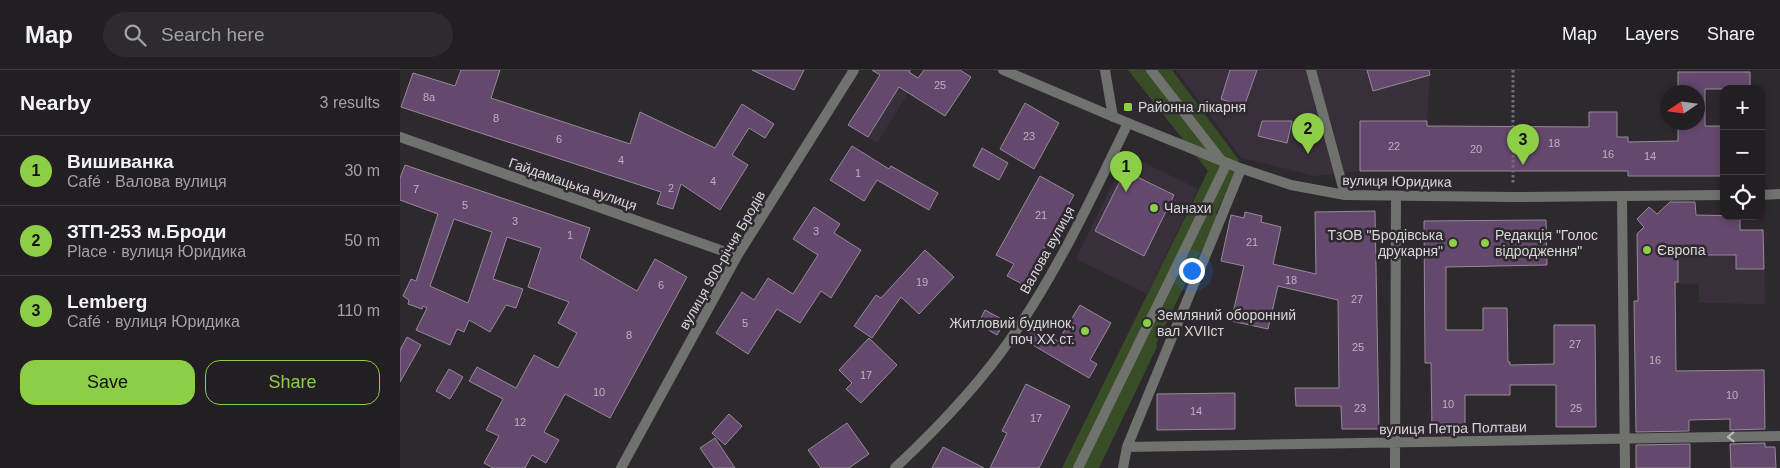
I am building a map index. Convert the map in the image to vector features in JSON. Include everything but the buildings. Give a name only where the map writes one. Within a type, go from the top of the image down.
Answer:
[{"type":"street","name":"вулиця 900-річчя Бродів","points":[[621,468],[737,256],[854,70]]},
{"type":"street","name":"вулиця Юридика","points":[[1003,70],[1128,124],[1241,169],[1291,184],[1346,195],[1396,197],[1720,195]]},
{"type":"street","points":[[1105,70],[1113,117]]},
{"type":"street","points":[[1078,468],[1224,162],[1151,70]]},
{"type":"street","points":[[1311,70],[1346,195]]},
{"type":"street","name":"Валова вулиця","points":[[894,468],[921,444],[976,384],[1018,329],[1068,246],[1128,124]]},
{"type":"street","name":"Гайдамацька вулиця","points":[[400,137],[737,256]]},
{"type":"street","points":[[1123,468],[1126,447],[1241,169]]},
{"type":"street","points":[[1765,194],[1780,194]]},
{"type":"street","points":[[1622,196],[1624,468]]},
{"type":"street","points":[[1395,468],[1396,197]]},
{"type":"street","name":"вулиця Петра Полтави","points":[[1126,447],[1780,436]]},
{"type":"path","points":[[1513,70],[1513,196]]},
{"type":"shaded area","points":[[883,70],[906,70],[918,77],[877,143],[848,125]]},
{"type":"shaded area","points":[[1176,70],[1430,70],[1427,121],[1360,121],[1360,171],[1315,176],[1241,158]]},
{"type":"shaded area","points":[[1127,154],[1198,189],[1147,294],[1076,259]]},
{"type":"shaded area","points":[[1650,206],[1657,214],[1665,206],[1696,206],[1696,215],[1720,216],[1720,220],[1741,220],[1741,230],[1764,229],[1765,304],[1699,303],[1699,284],[1637,283],[1637,233],[1643,227],[1636,219]]},
{"type":"green space","name":"Земляний оборонний вал XVIIст","points":[[1128,70],[1172,70],[1239,160],[1216,213],[1218,217],[1156,344],[1157,347],[1099,468],[1062,468],[1208,171]]},
{"type":"place","name":"Районна лікарня","points":[[1128,107]]},
{"type":"place","name":"ЗТП-253 м.Броди","points":[[1308,154]]},
{"type":"place","name":"Lemberg","points":[[1523,165]]},
{"type":"place","name":"Вишиванка","points":[[1126,192]]},
{"type":"place","name":"Чанахи","points":[[1154,208]]},
{"type":"place","name":"ТзОВ \"Бродівська друкарня\"","points":[[1453,243]]},
{"type":"place","name":"Редакція \"Голос відродження\"","points":[[1485,243]]},
{"type":"place","name":"Європа","points":[[1647,250]]},
{"type":"place","name":"Земляний оборонний вал XVIIст","points":[[1147,323]]},
{"type":"place","name":"Житловий будинок, поч XX ст.","points":[[1085,331]]}]
